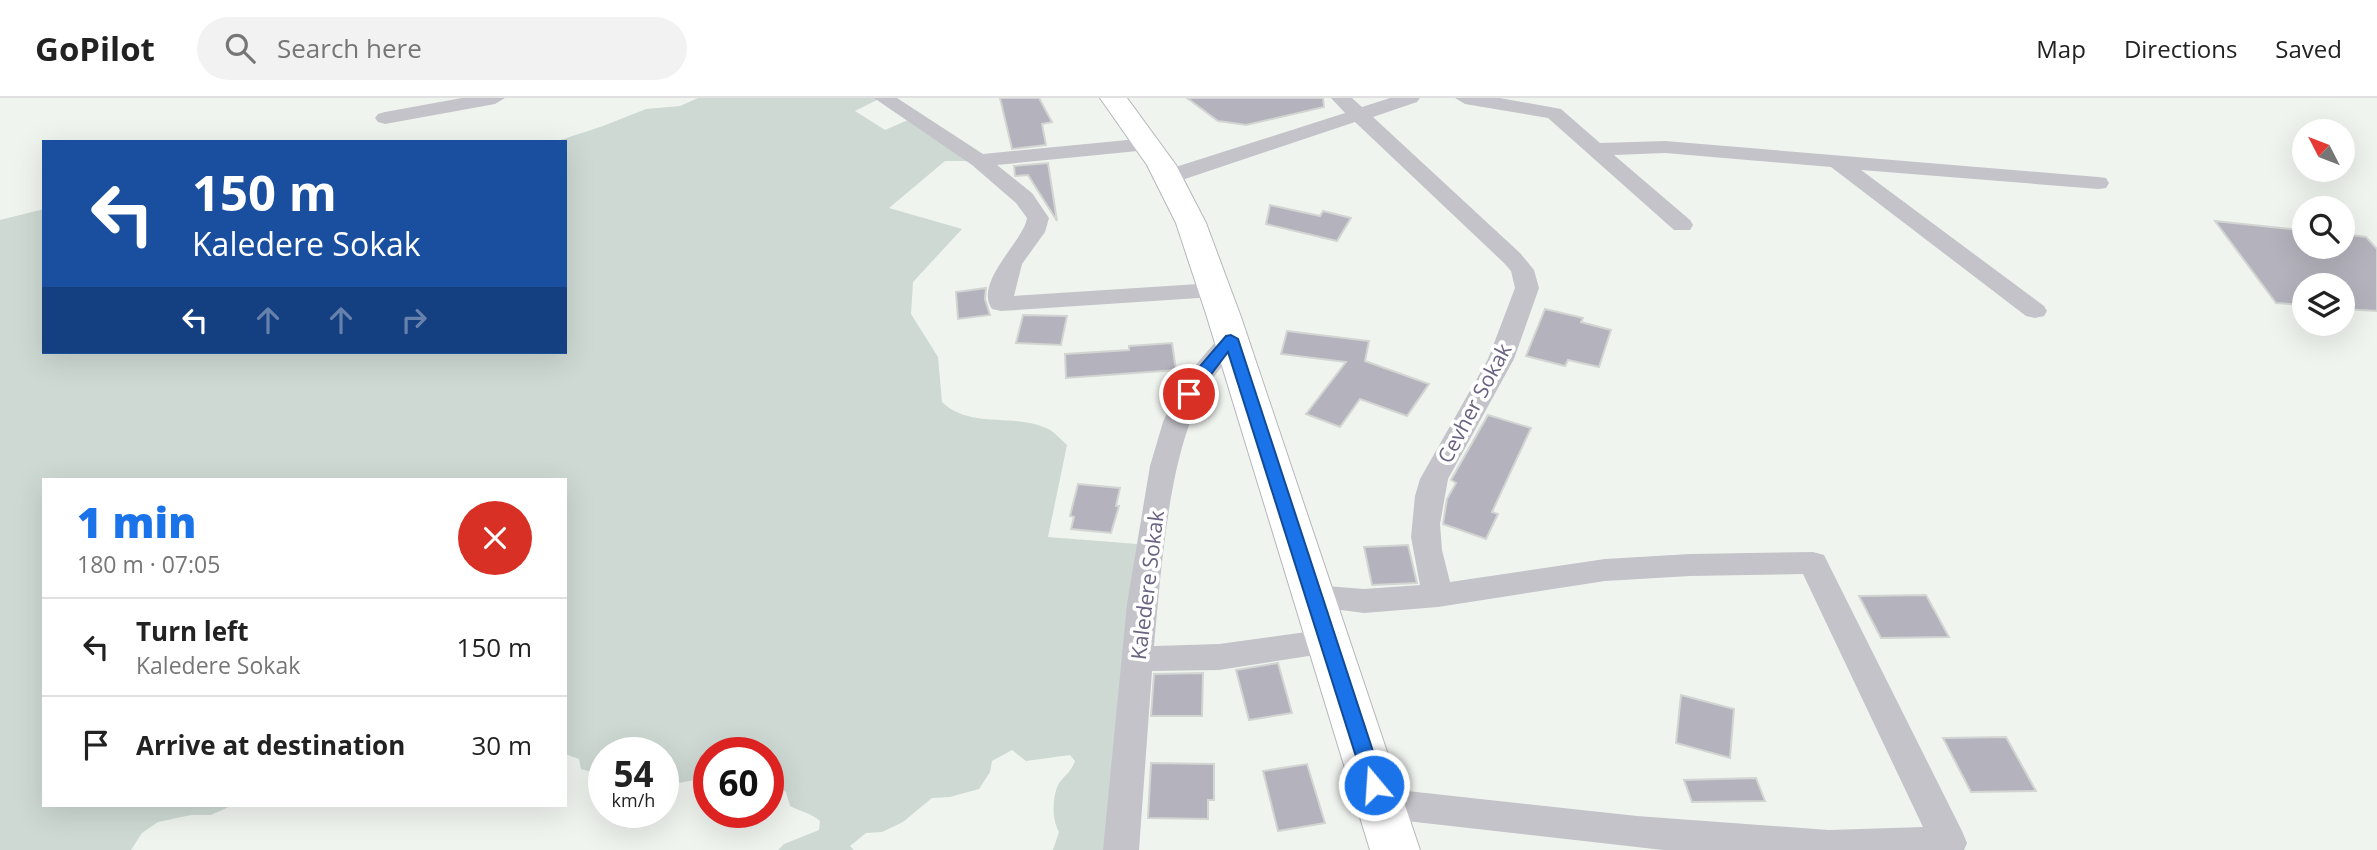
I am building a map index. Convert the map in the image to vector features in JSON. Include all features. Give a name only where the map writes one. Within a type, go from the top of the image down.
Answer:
[{"type":"main road","points":[[1113,98],[1148,144],[1191,223],[1231,339],[1395,850]]},
{"type":"street","points":[[385,118],[495,98]]},
{"type":"street","points":[[884,98],[979,160],[1034,209],[1038,218],[1033,234],[1010,265],[1002,284],[1001,304],[1214,290]]},
{"type":"street","points":[[1168,177],[1220,162],[1349,106],[1410,98]]},
{"type":"street","points":[[1465,98],[1547,110],[1564,120],[1682,225]]},
{"type":"street","name":"Cevher Sokak","points":[[1349,106],[1512,258],[1525,278],[1527,288],[1502,359],[1434,479],[1424,522],[1425,546],[1438,595]]},
{"type":"street","points":[[979,160],[1148,144]]},
{"type":"street","points":[[1597,149],[1665,147],[2098,183]]},
{"type":"street","points":[[1835,161],[2035,311]]},
{"type":"street","name":"Kaledere Sokak","points":[[1121,850],[1126,821],[1137,659],[1150,545],[1163,466],[1177,420],[1189,394],[1231,339]]},
{"type":"street","points":[[1314,597],[1364,601],[1438,595],[1605,570],[1690,565],[1813,563],[1949,843],[1802,844],[1637,832],[1380,803]]},
{"type":"street","points":[[1137,659],[1219,657],[1328,641]]},
{"type":"shaded area","points":[[698,98],[881,98],[855,111],[885,130],[915,117],[979,161],[945,161],[889,208],[962,229],[913,282],[911,314],[938,357],[942,402],[965,415],[1019,421],[1046,428],[1067,445],[1048,537],[1150,545],[1121,850],[1053,850],[1059,832],[1054,815],[1055,796],[1058,785],[1075,761],[1070,755],[1026,761],[1012,750],[992,761],[990,772],[979,789],[950,797],[932,798],[903,822],[882,832],[866,833],[850,846],[854,850],[778,850],[784,844],[819,830],[820,821],[790,806],[784,791],[784,737],[693,737],[693,781],[679,782],[679,737],[588,737],[588,771],[581,769],[579,759],[567,755],[567,478],[42,478],[42,807],[229,807],[211,815],[191,815],[158,822],[142,833],[131,850],[0,850],[0,220],[42,210],[42,354],[567,354],[567,140],[560,140],[646,109],[680,106]]},
{"type":"building","points":[[1000,98],[1039,98],[1052,122],[1042,124],[1046,145],[1012,149]]},
{"type":"building","points":[[1187,98],[1323,98],[1324,107],[1246,125],[1218,121]]},
{"type":"building","points":[[1048,163],[1057,221],[1028,175],[1015,176],[1014,166]]},
{"type":"building","points":[[1270,205],[1320,216],[1323,211],[1351,218],[1337,241],[1266,224]]},
{"type":"building","points":[[2215,221],[2292,229],[2292,259],[2355,259],[2355,236],[2366,237],[2377,249],[2377,311],[2355,310],[2355,273],[2292,273],[2292,304],[2276,303]]},
{"type":"building","points":[[986,288],[985,299],[990,315],[958,319],[956,292]]},
{"type":"building","points":[[1545,309],[1583,318],[1581,322],[1611,330],[1599,367],[1568,360],[1565,366],[1526,356]]},
{"type":"building","points":[[1023,315],[1067,316],[1061,345],[1016,343]]},
{"type":"building","points":[[1287,331],[1369,341],[1365,361],[1429,384],[1407,416],[1360,399],[1340,427],[1306,414],[1346,362],[1281,354]]},
{"type":"building","points":[[1172,343],[1176,370],[1066,378],[1065,354],[1129,350],[1129,346]]},
{"type":"building","points":[[1488,415],[1531,428],[1492,512],[1498,514],[1486,539],[1443,524],[1447,499],[1456,483],[1451,480]]},
{"type":"building","points":[[1078,484],[1120,488],[1116,506],[1119,506],[1111,533],[1071,529],[1074,517],[1070,516]]},
{"type":"building","points":[[1408,545],[1417,583],[1372,585],[1364,547]]},
{"type":"building","points":[[1926,595],[1949,637],[1881,638],[1859,596]]},
{"type":"building","points":[[1278,663],[1292,713],[1249,720],[1236,670]]},
{"type":"building","points":[[1203,673],[1202,716],[1151,716],[1154,674]]},
{"type":"building","points":[[1681,695],[1734,709],[1730,758],[1676,743]]},
{"type":"building","points":[[2006,737],[2036,791],[1971,792],[1943,738]]},
{"type":"building","points":[[1151,763],[1214,764],[1214,800],[1208,800],[1208,819],[1148,818]]},
{"type":"building","points":[[1307,764],[1325,823],[1278,831],[1263,771]]},
{"type":"building","points":[[1756,778],[1765,801],[1692,802],[1684,780]]},
{"type":"route","points":[[1189,394],[1231,339],[1374,785]]}]
